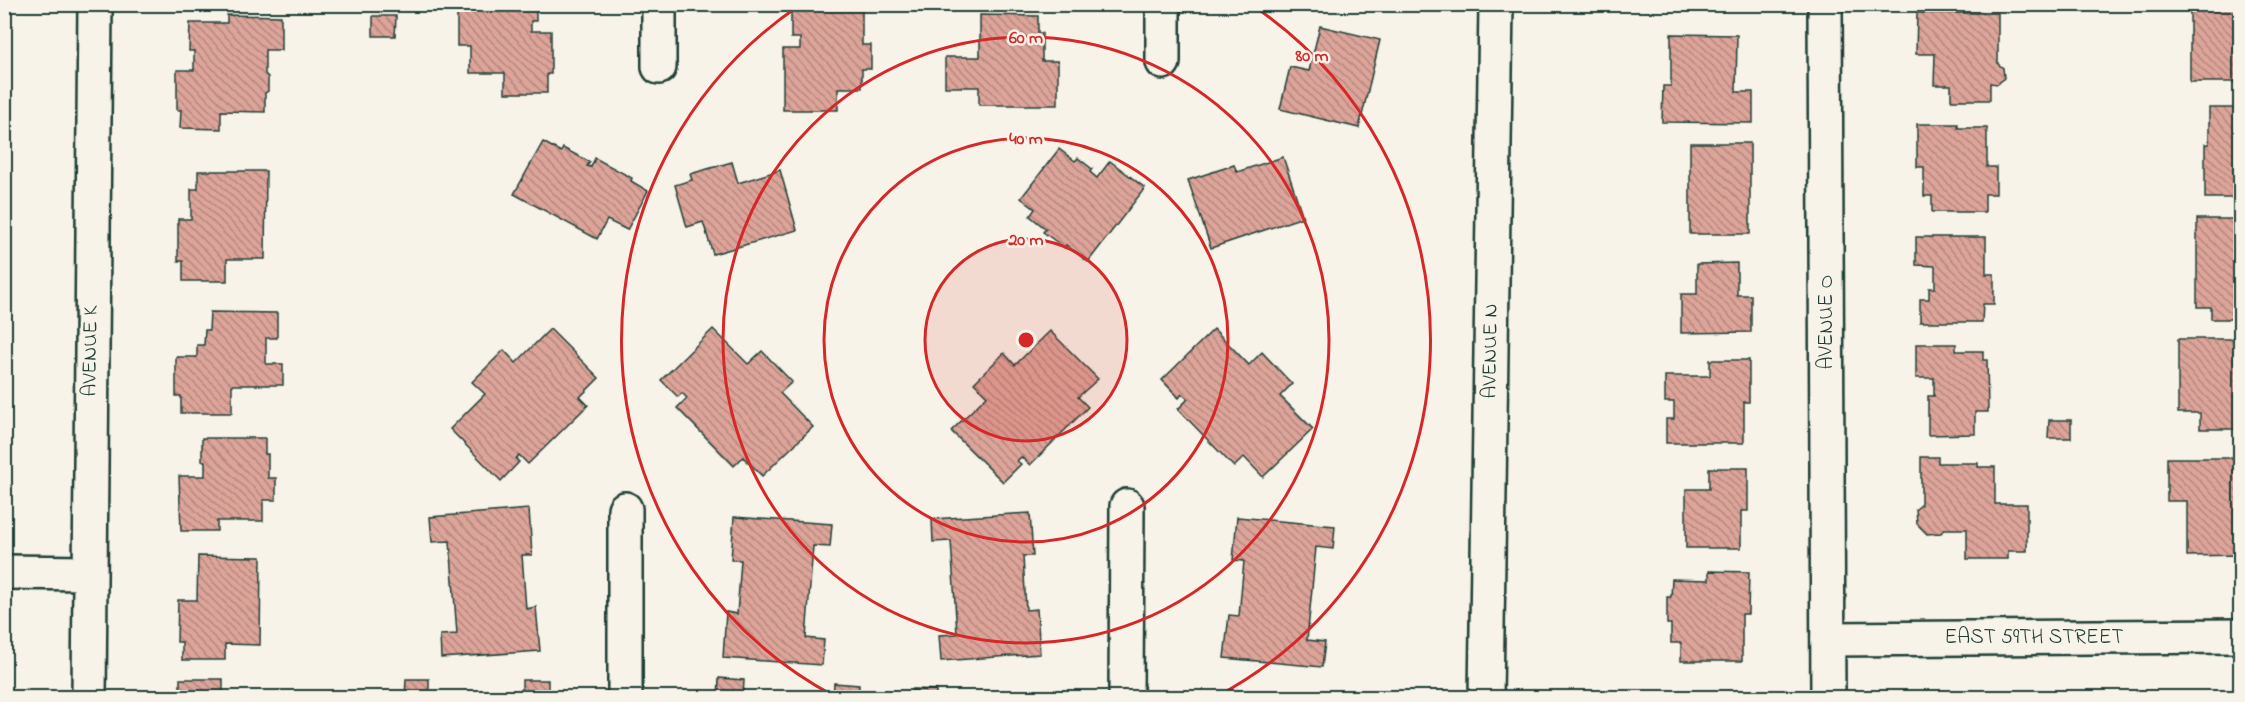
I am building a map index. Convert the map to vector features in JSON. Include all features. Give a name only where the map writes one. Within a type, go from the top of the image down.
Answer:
[{"type":"street","name":"AVENUE K","points":[[89,698],[95,4]]},
{"type":"street","points":[[659,4],[659,67]]},
{"type":"street","points":[[1163,4],[1163,62]]},
{"type":"street","name":"AVENUE N","points":[[1486,698],[1496,4]]},
{"type":"street","name":"AVENUE O","points":[[1826,4],[1828,698]]},
{"type":"street","points":[[1126,698],[1127,506]]},
{"type":"street","points":[[625,509],[625,698]]},
{"type":"street","points":[[4,572],[89,573]]},
{"type":"street","name":"EAST 59TH STREET","points":[[1828,639],[2241,636]]},
{"type":"building","points":[[457,4],[536,6],[536,21],[531,21],[531,31],[551,31],[551,74],[547,74],[547,93],[505,93],[505,73],[470,73],[470,46],[457,46]]},
{"type":"building","points":[[797,4],[862,4],[862,45],[871,45],[871,69],[862,69],[862,88],[838,88],[838,110],[783,110],[783,49],[800,49],[800,38],[791,38],[791,8],[797,8]]},
{"type":"building","points":[[1687,4],[1750,4],[1750,9],[1687,9]]},
{"type":"building","points":[[2190,4],[2240,4],[2240,82],[2190,82]]},
{"type":"building","points":[[1917,13],[1998,13],[1998,64],[2003,68],[2004,78],[1998,84],[1990,83],[1990,100],[1951,100],[1951,85],[1934,85],[1935,54],[1916,54]]},
{"type":"building","points":[[227,15],[281,16],[281,50],[265,50],[268,91],[265,93],[265,112],[221,111],[221,129],[180,128],[181,110],[177,110],[177,70],[194,70],[194,51],[189,51],[190,23],[227,23]]},
{"type":"building","points":[[980,15],[1038,16],[1038,33],[1042,33],[1042,61],[1058,61],[1058,105],[979,105],[979,87],[945,87],[945,57],[980,57]]},
{"type":"building","points":[[373,16],[396,16],[395,36],[373,36]]},
{"type":"building","points":[[1320,26],[1380,40],[1359,128],[1280,109],[1290,67],[1309,71]]},
{"type":"building","points":[[1671,34],[1737,35],[1736,92],[1753,92],[1753,123],[1662,122],[1663,86],[1671,86]]},
{"type":"building","points":[[2209,108],[2240,108],[2240,198],[2205,198],[2205,144],[2209,144]]},
{"type":"building","points":[[1917,124],[1958,124],[1958,128],[1987,128],[1987,167],[1996,167],[1996,194],[1985,194],[1985,212],[1932,212],[1932,196],[1924,196],[1924,167],[1917,167]]},
{"type":"building","points":[[543,142],[561,152],[563,148],[590,162],[587,166],[591,167],[595,158],[632,178],[631,181],[648,191],[627,230],[607,220],[597,239],[514,194]]},
{"type":"building","points":[[1690,143],[1750,143],[1750,234],[1690,234]]},
{"type":"building","points":[[1059,149],[1075,161],[1078,158],[1092,169],[1090,172],[1097,178],[1110,161],[1145,188],[1088,262],[1066,245],[1065,248],[1043,232],[1046,229],[1030,216],[1035,209],[1021,198]]},
{"type":"building","points":[[1283,157],[1303,217],[1211,248],[1188,180],[1234,165],[1237,172]]},
{"type":"building","points":[[732,162],[738,183],[780,170],[797,230],[713,254],[703,222],[687,227],[675,185],[692,180],[690,174]]},
{"type":"building","points":[[198,171],[266,171],[265,259],[227,259],[227,281],[183,281],[183,261],[178,261],[178,219],[191,219],[191,189],[198,189]]},
{"type":"building","points":[[2197,219],[2240,219],[2240,319],[2211,319],[2211,307],[2197,307]]},
{"type":"building","points":[[1916,237],[1986,237],[1986,274],[1994,274],[1994,304],[1983,304],[1982,322],[1920,322],[1920,299],[1929,299],[1929,288],[1935,288],[1935,266],[1916,265]]},
{"type":"building","points":[[1737,263],[1737,295],[1751,295],[1751,332],[1681,333],[1681,294],[1697,294],[1697,264]]},
{"type":"building","points":[[210,312],[277,313],[277,338],[266,338],[266,364],[283,364],[283,385],[232,385],[232,413],[181,413],[181,396],[176,396],[176,357],[197,357],[197,345],[204,345],[205,330],[209,330]]},
{"type":"building","points":[[550,329],[599,378],[580,397],[588,405],[528,464],[519,455],[516,459],[519,462],[501,481],[450,429],[485,394],[472,382],[504,350],[516,363]]},
{"type":"building","points":[[713,329],[748,364],[762,351],[792,382],[780,393],[813,427],[762,476],[743,457],[734,466],[677,408],[687,398],[682,393],[678,397],[661,380]]},
{"type":"building","points":[[1214,329],[1249,365],[1262,352],[1292,384],[1280,396],[1313,429],[1263,477],[1244,457],[1234,467],[1178,409],[1188,399],[1182,394],[1179,398],[1162,380]]},
{"type":"building","points":[[1050,331],[1098,379],[1078,397],[1088,407],[1030,465],[1021,457],[1017,461],[1021,464],[1003,482],[951,431],[987,396],[974,383],[1004,353],[1015,365]]},
{"type":"building","points":[[2178,339],[2240,339],[2240,429],[2200,429],[2200,413],[2178,413]]},
{"type":"building","points":[[1916,344],[1956,344],[1956,351],[1983,351],[1983,360],[1987,360],[1988,412],[1975,412],[1975,434],[1928,435],[1928,396],[1934,396],[1934,378],[1916,378]]},
{"type":"building","points":[[1710,360],[1749,360],[1749,402],[1744,402],[1744,443],[1666,443],[1666,419],[1674,419],[1674,402],[1665,402],[1665,376],[1710,376]]},
{"type":"building","points":[[2049,420],[2071,420],[2071,438],[2048,438]]},
{"type":"building","points":[[202,438],[265,438],[268,478],[276,478],[276,500],[263,500],[263,521],[217,521],[217,531],[181,531],[179,476],[205,476],[205,461],[202,461]]},
{"type":"building","points":[[1921,457],[1938,457],[1938,463],[1978,463],[1978,467],[1995,467],[1995,504],[2027,504],[2027,551],[2008,551],[2008,559],[1967,559],[1967,529],[1944,529],[1941,533],[1927,534],[1917,524],[1916,509],[1921,505]]},
{"type":"building","points":[[2167,458],[2240,458],[2240,555],[2187,556],[2187,501],[2167,501]]},
{"type":"building","points":[[1709,468],[1748,468],[1748,511],[1741,511],[1741,548],[1686,548],[1686,489],[1709,489]]},
{"type":"building","points":[[529,509],[532,555],[522,555],[526,609],[536,607],[540,651],[441,658],[440,635],[457,634],[450,541],[432,542],[430,517]]},
{"type":"building","points":[[1030,513],[1033,556],[1023,556],[1026,610],[1037,609],[1040,654],[941,661],[939,635],[957,634],[951,541],[933,542],[932,519]]},
{"type":"building","points":[[734,517],[832,524],[830,547],[813,546],[806,638],[824,640],[822,665],[723,658],[726,612],[737,614],[741,560],[731,560]]},
{"type":"building","points":[[1237,517],[1335,526],[1333,549],[1316,547],[1307,640],[1325,642],[1322,667],[1224,658],[1229,615],[1239,616],[1244,561],[1233,560]]},
{"type":"building","points":[[198,556],[261,557],[260,645],[225,644],[225,660],[182,660],[182,642],[177,642],[178,600],[197,600]]},
{"type":"building","points":[[1709,571],[1749,572],[1748,614],[1742,614],[1742,661],[1681,661],[1681,643],[1671,643],[1671,624],[1667,624],[1667,597],[1671,597],[1672,579],[1709,580]]},
{"type":"building","points":[[719,678],[744,680],[743,697],[752,698],[718,698]]},
{"type":"building","points":[[180,679],[223,679],[223,698],[180,698]]},
{"type":"building","points":[[406,679],[429,679],[429,696],[522,697],[522,680],[548,680],[548,698],[405,698]]},
{"type":"building","points":[[834,683],[859,685],[859,698],[833,698]]},
{"type":"building","points":[[912,689],[936,690],[936,698],[912,698]]},
{"type":"building","points":[[1683,693],[1736,693],[1736,698],[1683,698]]}]
